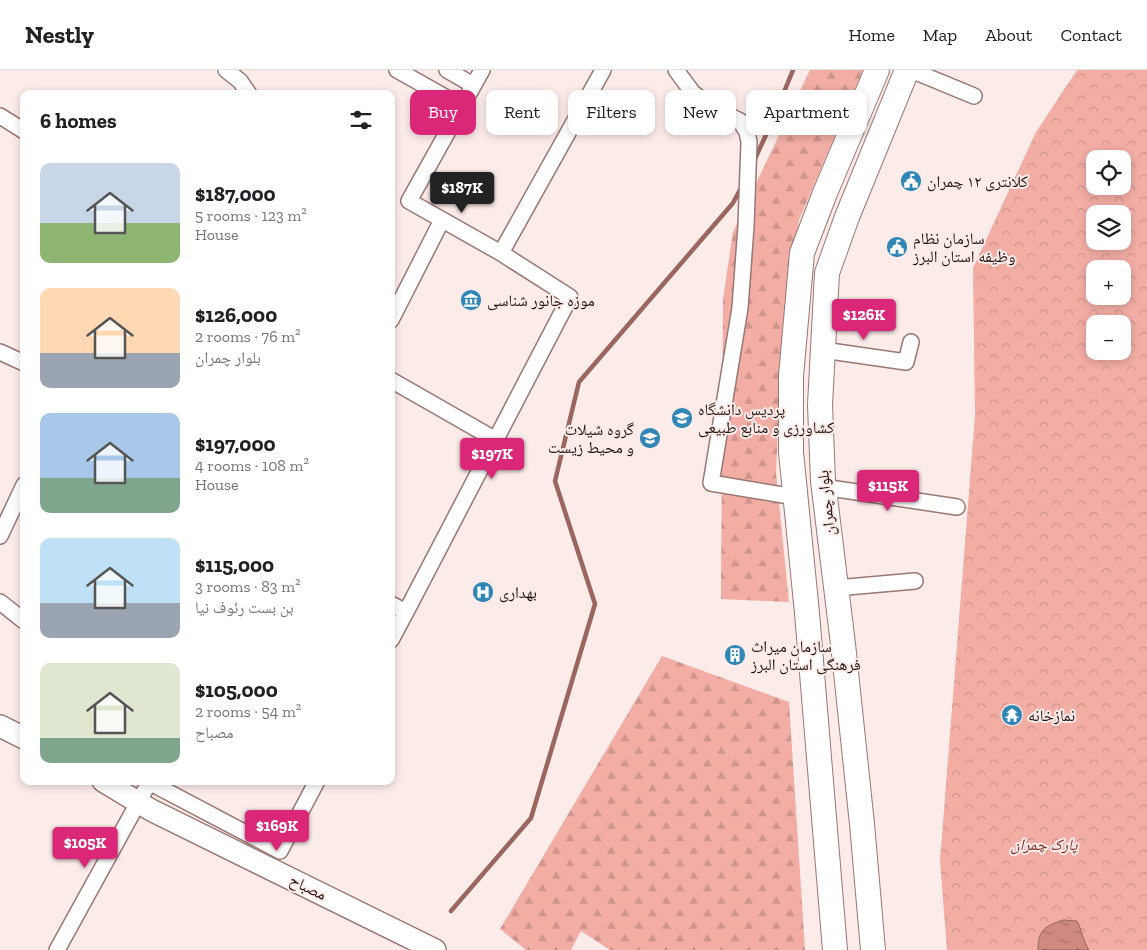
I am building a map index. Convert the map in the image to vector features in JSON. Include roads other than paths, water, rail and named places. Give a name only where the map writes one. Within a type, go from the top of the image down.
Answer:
[{"type":"main road","name":"بلوار چمران","points":[[835,950],[807,613],[791,452],[791,376],[802,253],[877,70]]},
{"type":"main road","name":"بلوار چمران","points":[[873,950],[843,644],[823,487],[820,405],[827,273],[847,217],[907,70]]},
{"type":"street","points":[[226,70],[240,80],[246,90]]},
{"type":"street","points":[[397,70],[433,90]]},
{"type":"street","points":[[447,70],[473,85]]},
{"type":"street","points":[[470,90],[482,70]]},
{"type":"street","points":[[501,253],[603,70]]},
{"type":"street","points":[[676,70],[693,94],[714,108],[740,121],[747,132],[749,142],[746,226],[740,308],[711,483],[795,497]]},
{"type":"street","points":[[911,70],[974,96]]},
{"type":"street","points":[[0,116],[20,128]]},
{"type":"street","points":[[395,633],[570,297],[501,253],[409,201],[445,135]]},
{"type":"street","points":[[395,312],[442,220]]},
{"type":"street","points":[[823,350],[906,362],[911,342]]},
{"type":"street","points":[[0,352],[20,361]]},
{"type":"street","points":[[395,382],[496,440]]},
{"type":"street","points":[[823,487],[957,507]]},
{"type":"street","points":[[1,532],[20,493]]},
{"type":"street","points":[[836,588],[915,581]]},
{"type":"street","points":[[0,602],[20,617]]},
{"type":"street","points":[[395,606],[406,612]]},
{"type":"street","points":[[0,726],[20,736]]},
{"type":"street","name":"مصباح","points":[[110,785],[152,810],[435,950]]},
{"type":"street","points":[[57,950],[147,785]]},
{"type":"street","points":[[155,785],[280,851],[315,785]]},
{"type":"water","points":[[1063,920],[1077,921],[1089,950],[1038,950],[1041,933],[1052,924]]},
{"type":"waterway","points":[[754,161],[793,70]]},
{"type":"waterway","points":[[451,911],[531,818],[595,604],[555,481],[579,382],[733,203],[742,186]]},
{"type":"place","name":"کلانتری ۱۲ چمران","points":[[911,181]]},
{"type":"place","name":"سازمان نظام وظیفه استان البرز","points":[[897,247]]},
{"type":"place","name":"موزه جانور شناسی","points":[[471,300]]},
{"type":"place","name":"پردیس دانشگاه کشاورزی و منابع طبیعی","points":[[682,418]]},
{"type":"place","name":"گروه شیلات و محیط زیست","points":[[650,438]]},
{"type":"place","name":"بهداری","points":[[483,592]]},
{"type":"place","name":"سازمان میراث فرهنگی استان البرز","points":[[735,655]]},
{"type":"place","name":"نمازخانه","points":[[1012,715]]},
{"type":"park label","name":"پارک چمران","points":[[1044,844]]}]
